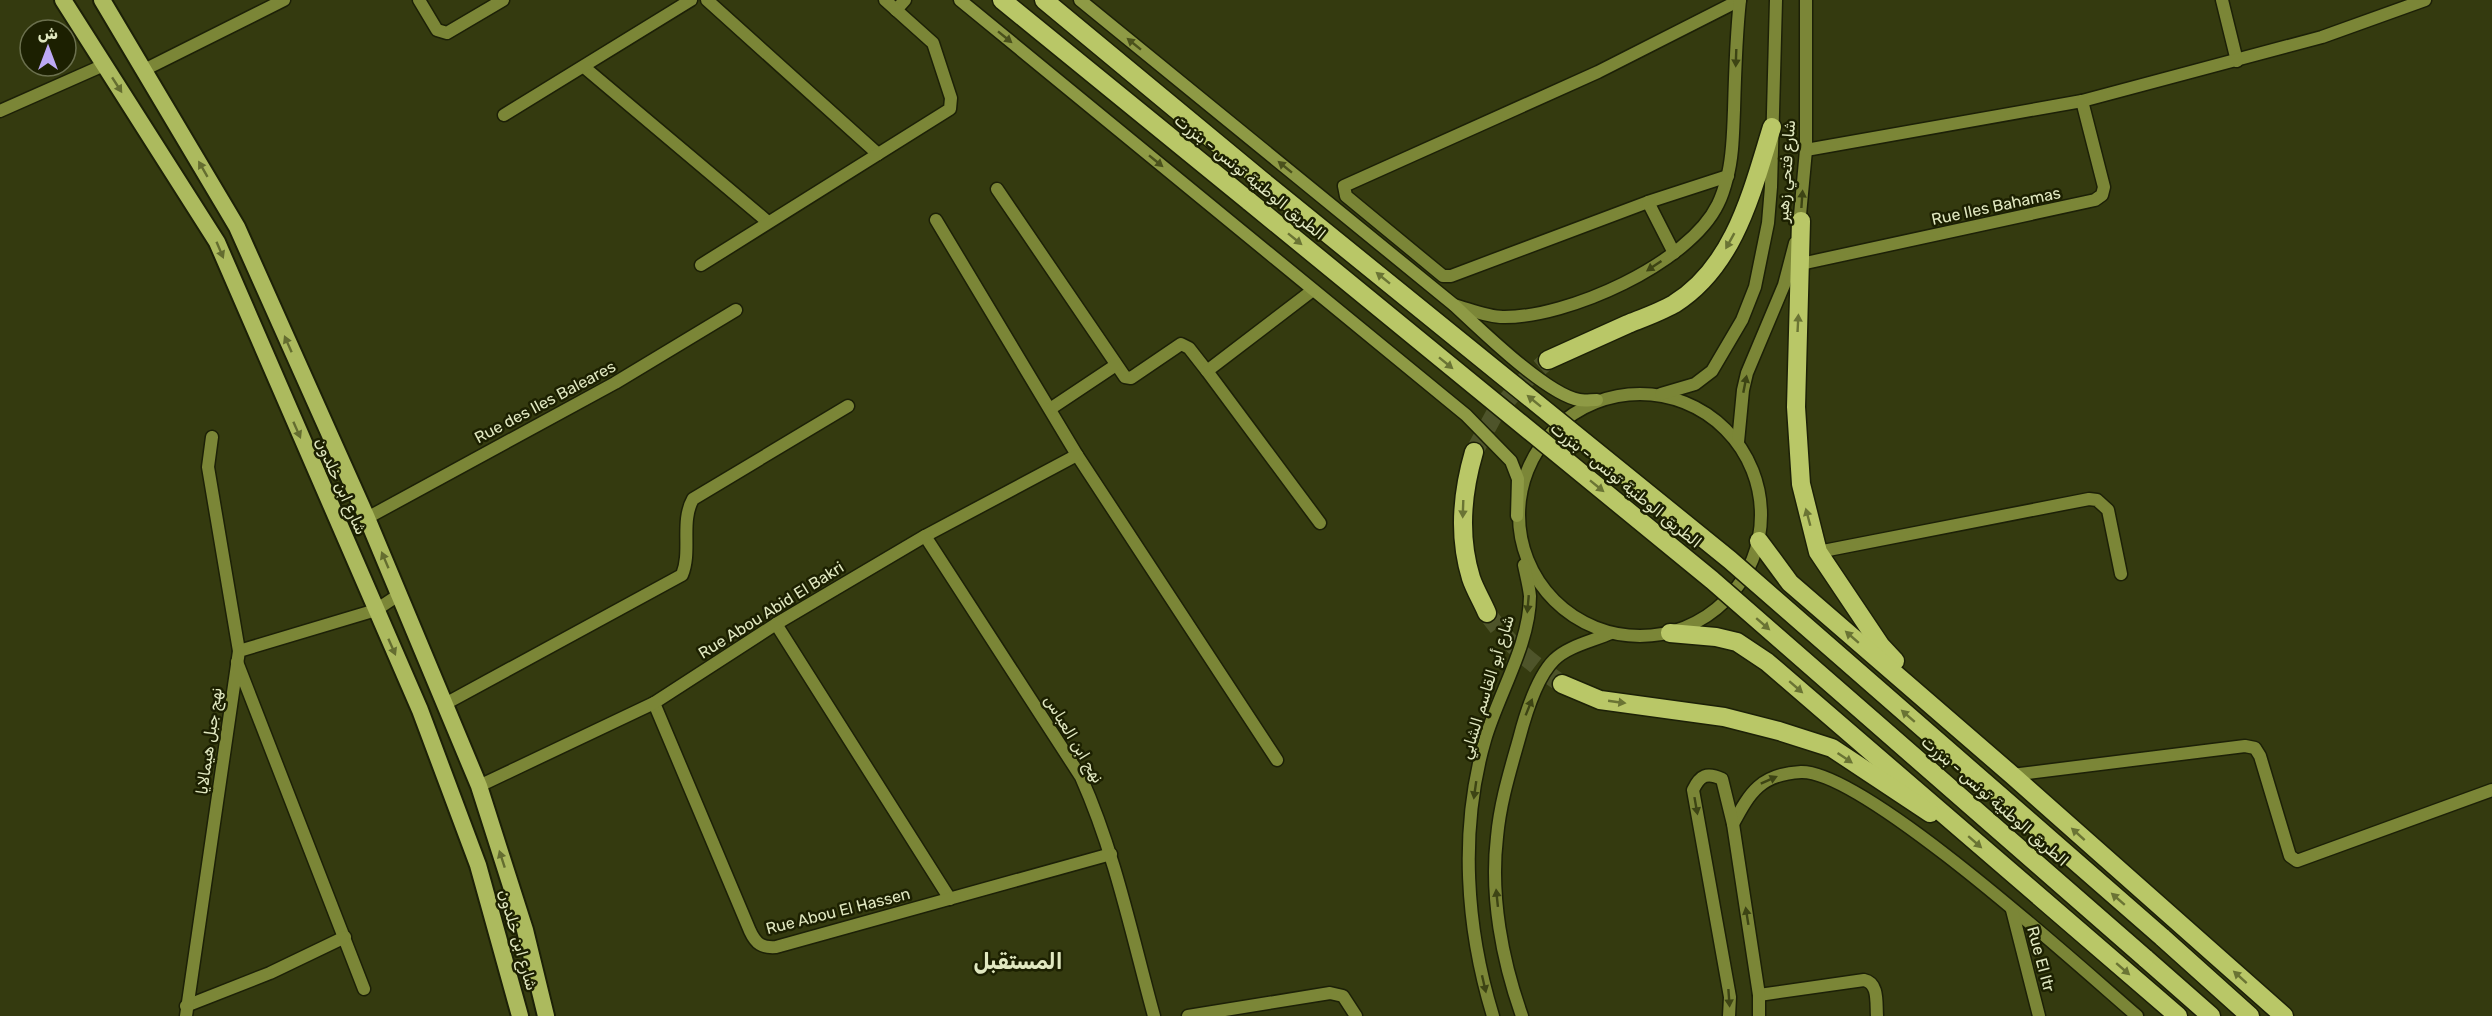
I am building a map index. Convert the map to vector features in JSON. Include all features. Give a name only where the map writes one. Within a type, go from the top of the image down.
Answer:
[{"type":"highway","name":"شارع ابن خلدون","points":[[63,0],[217,242],[420,710],[478,865],[520,1016]]},
{"type":"highway","name":"شارع ابن خلدون","points":[[102,0],[237,228],[367,518],[479,786],[525,930],[546,1016]]},
{"type":"highway","name":"الطريق الوطنية تونس - بنزرت","points":[[1002,0],[1712,580],[2211,1016]]},
{"type":"highway","name":"الطريق الوطنية تونس - بنزرت","points":[[1044,0],[1730,560],[2250,1016]]},
{"type":"highway","points":[[1548,360],[1674,303],[1699,284],[1732,239],[1747,205],[1772,128]]},
{"type":"highway","points":[[1801,221],[1797,444],[1801,484],[1818,552],[1881,646],[1978,747]]},
{"type":"highway","points":[[1474,452],[1464,486],[1462,529],[1471,578],[1487,613]]},
{"type":"highway","points":[[1759,542],[1790,583],[2012,775],[2284,1016]]},
{"type":"highway","points":[[1670,633],[1716,637],[1737,642],[1767,662],[2178,1016]]},
{"type":"highway","points":[[1562,684],[1600,700],[1724,717],[1832,748],[1926,812],[1950,820]]},
{"type":"main road","points":[[960,0],[1466,415],[1511,461],[1518,479],[1517,516]]},
{"type":"main road","points":[[1080,0],[1454,306],[1513,357],[1557,391],[1578,400],[1597,400]]},
{"type":"street","points":[[144,70],[284,0]]},
{"type":"street","points":[[419,0],[437,30],[442,33],[447,33],[503,0]]},
{"type":"street","points":[[504,115],[691,0]]},
{"type":"street","points":[[707,0],[878,154]]},
{"type":"street","points":[[701,265],[946,114],[952,105],[938,52],[933,43],[885,0]]},
{"type":"street","points":[[896,10],[905,0]]},
{"type":"street","points":[[1454,306],[1501,317],[1541,313],[1586,299],[1638,277],[1674,253],[1699,229],[1717,205],[1728,176],[1733,133],[1740,0],[1598,72],[1344,186],[1346,196],[1443,276],[1460,274],[1648,202],[1728,176]]},
{"type":"street","name":"شارع فتحي زهير","points":[[1660,394],[1695,384],[1712,371],[1742,320],[1755,287],[1768,223],[1771,187],[1776,0]]},
{"type":"street","name":"شارع فتحي زهير","points":[[1738,442],[1747,373],[1784,285],[1801,221],[1806,150],[1806,0]]},
{"type":"street","points":[[2222,0],[2237,61]]},
{"type":"street","points":[[1806,150],[2082,101],[2322,37],[2398,4],[2425,0]]},
{"type":"street","points":[[0,111],[104,65]]},
{"type":"street","points":[[584,67],[768,222]]},
{"type":"street","name":"Rue Iles Bahamas","points":[[1801,264],[2095,200],[2102,195],[2104,187],[2082,101]]},
{"type":"street","points":[[997,189],[1125,377],[1131,378],[1181,344],[1189,348],[1320,523]]},
{"type":"street","points":[[1648,202],[1674,253]]},
{"type":"street","points":[[936,220],[1077,455],[1277,760]]},
{"type":"street","points":[[1207,371],[1313,290]]},
{"type":"street","name":"Rue des Iles Baleares","points":[[367,518],[615,383],[736,310]]},
{"type":"street","points":[[1050,410],[1116,365]]},
{"type":"street","points":[[1628,393],[1660,394],[1690,403],[1717,420],[1738,442],[1751,465],[1760,489],[1762,515],[1759,542],[1746,575],[1724,603],[1695,623],[1670,633],[1636,636],[1611,633],[1581,621],[1554,602],[1534,576],[1521,546],[1517,516],[1522,479],[1539,445],[1564,418],[1597,400],[1628,393]]},
{"type":"street","points":[[445,704],[682,575],[686,566],[687,516],[693,499],[848,406]]},
{"type":"street","points":[[212,437],[208,467],[238,656],[364,989]]},
{"type":"street","name":"Rue Abou Abid El Bakri","points":[[479,786],[654,703],[776,624],[925,536],[1077,455]]},
{"type":"street","points":[[1818,552],[2089,499],[2097,500],[2108,510],[2121,574]]},
{"type":"street","name":"نهج ابن العباس","points":[[925,536],[1081,777],[1096,810],[1111,854],[1154,1016]]},
{"type":"street","name":"شارع أبو القاسم الشابي","points":[[1493,1016],[1486,993],[1470,913],[1471,835],[1474,794],[1485,740],[1525,629],[1530,596],[1521,546]]},
{"type":"street","points":[[238,656],[376,610],[400,594]]},
{"type":"street","points":[[776,624],[950,898]]},
{"type":"street","points":[[1522,1016],[1507,970],[1495,878],[1497,837],[1503,796],[1528,708],[1552,662],[1562,653],[1611,633]]},
{"type":"street","name":"نهج جبل هيمالايا","points":[[186,1011],[238,656]]},
{"type":"street","name":"Rue Abou El Hassen","points":[[654,703],[750,932],[758,944],[764,948],[776,947],[1111,854]]},
{"type":"street","points":[[2012,775],[2245,746],[2255,748],[2260,756],[2290,856],[2297,861],[2491,794]]},
{"type":"street","points":[[1734,824],[1748,796],[1761,783],[1779,776],[1802,772],[1826,777],[1899,819],[2012,909],[2137,1016]]},
{"type":"street","points":[[1729,1016],[1730,997],[1693,790],[1698,779],[1704,775],[1713,774],[1722,779],[1734,824],[1759,995],[1759,1016]]},
{"type":"street","name":"Rue El Itr","points":[[2012,909],[2039,1016]]},
{"type":"street","points":[[186,1011],[345,937]]},
{"type":"street","points":[[1759,995],[1870,981],[1874,986],[1877,1016]]},
{"type":"street","points":[[1188,1016],[1338,993],[1343,996],[1356,1016]]},
{"type":"tunnel","points":[[1474,452],[1494,415],[1522,383],[1548,360]]},
{"type":"tunnel","points":[[1487,613],[1520,652],[1562,684]]},
{"type":"district","name":"المستقبل","points":[[1018,961]]}]
